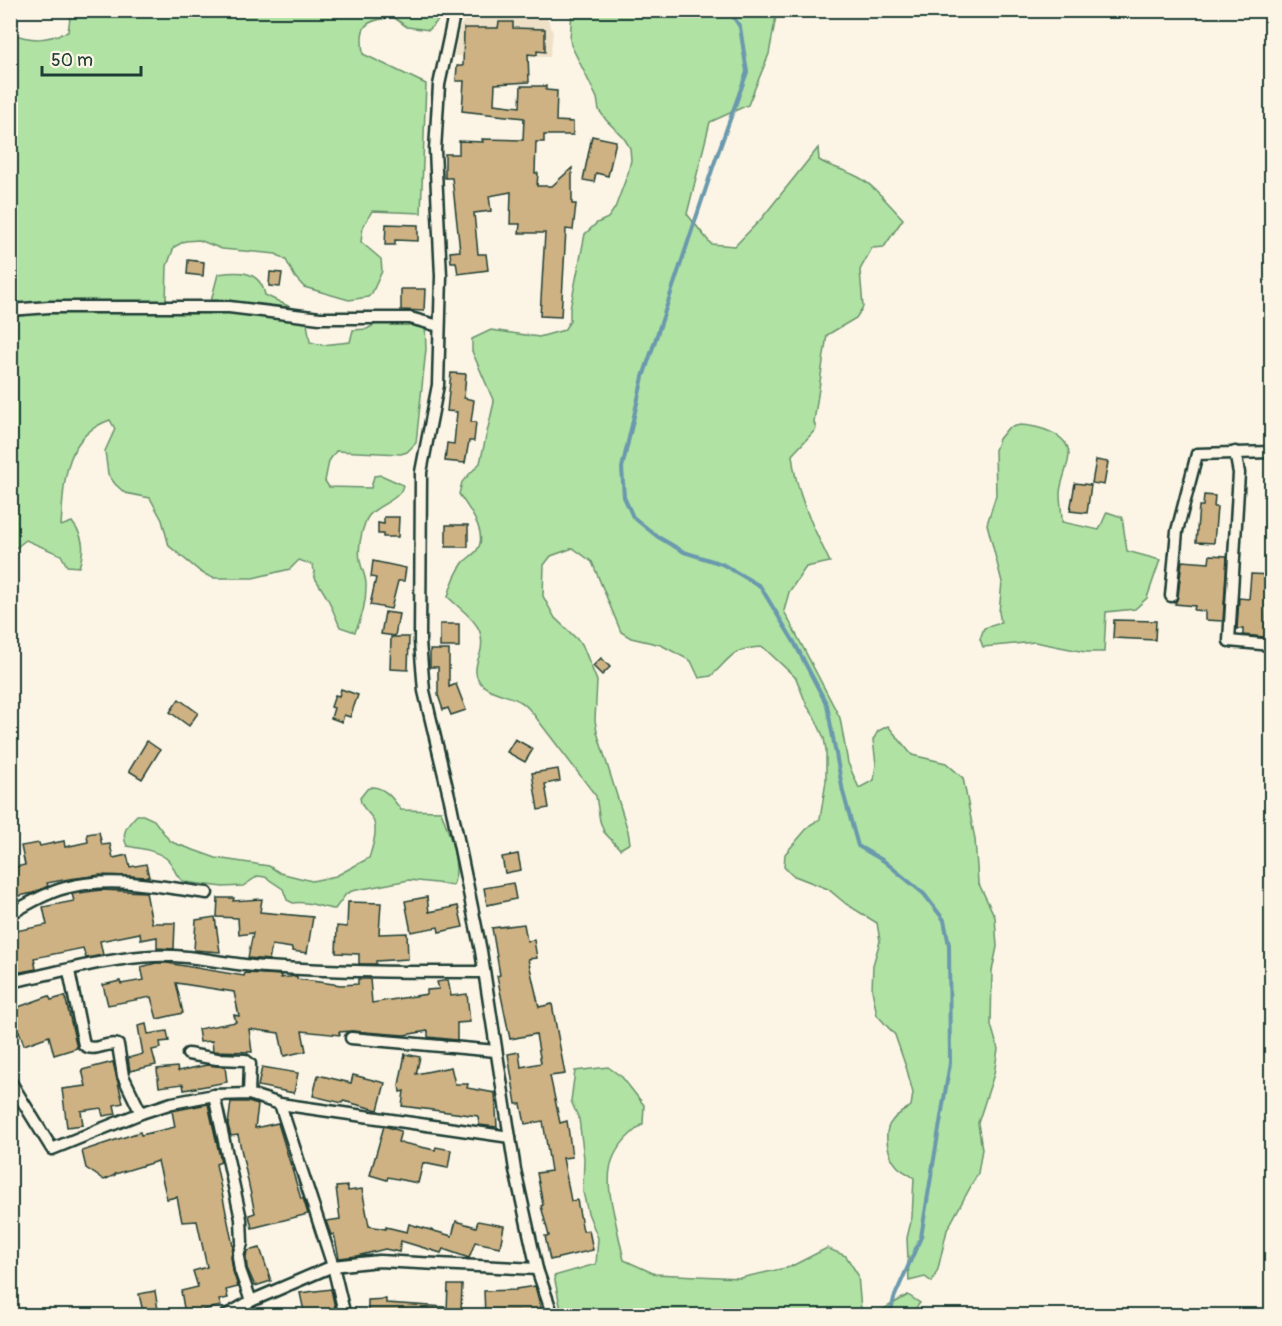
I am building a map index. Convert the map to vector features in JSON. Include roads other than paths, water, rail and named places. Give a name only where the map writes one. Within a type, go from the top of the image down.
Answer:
[{"type":"street","points":[[455,10],[440,85],[435,150],[441,276],[438,385],[420,472],[420,604],[423,691],[450,800],[484,972],[515,1170],[537,1269],[553,1316]]},
{"type":"street","points":[[10,310],[50,307],[229,307],[320,318],[410,318],[439,326]]},
{"type":"street","points":[[1235,452],[1239,473],[1229,641],[1272,645]]},
{"type":"street","points":[[1171,596],[1177,531],[1197,454],[1272,452]]},
{"type":"street","points":[[10,914],[63,888],[96,883],[124,882],[207,893]]},
{"type":"street","points":[[10,982],[128,958],[155,956],[179,956],[241,965],[335,972],[484,972]]},
{"type":"street","points":[[69,971],[84,1046],[92,1049],[112,1043],[118,1045],[123,1076],[141,1113]]},
{"type":"street","points":[[351,1038],[496,1051]]},
{"type":"street","points":[[188,1053],[217,1059],[245,1060],[250,1064],[249,1094]]},
{"type":"street","points":[[10,1081],[52,1149],[172,1103],[214,1095],[249,1094],[280,1104],[510,1137]]},
{"type":"street","points":[[214,1095],[241,1219],[242,1242],[238,1249],[240,1270],[251,1301]]},
{"type":"street","points":[[280,1104],[333,1266],[345,1316]]},
{"type":"street","points":[[225,1316],[251,1301],[333,1266],[379,1260],[537,1269]]},
{"type":"waterway","points":[[729,10],[740,27],[747,72],[643,377],[622,468],[624,497],[633,517],[658,537],[684,552],[722,564],[760,586],[794,642],[827,705],[843,792],[858,846],[884,861],[924,894],[944,920],[949,945],[950,1063],[921,1237],[894,1298],[890,1316]]}]
